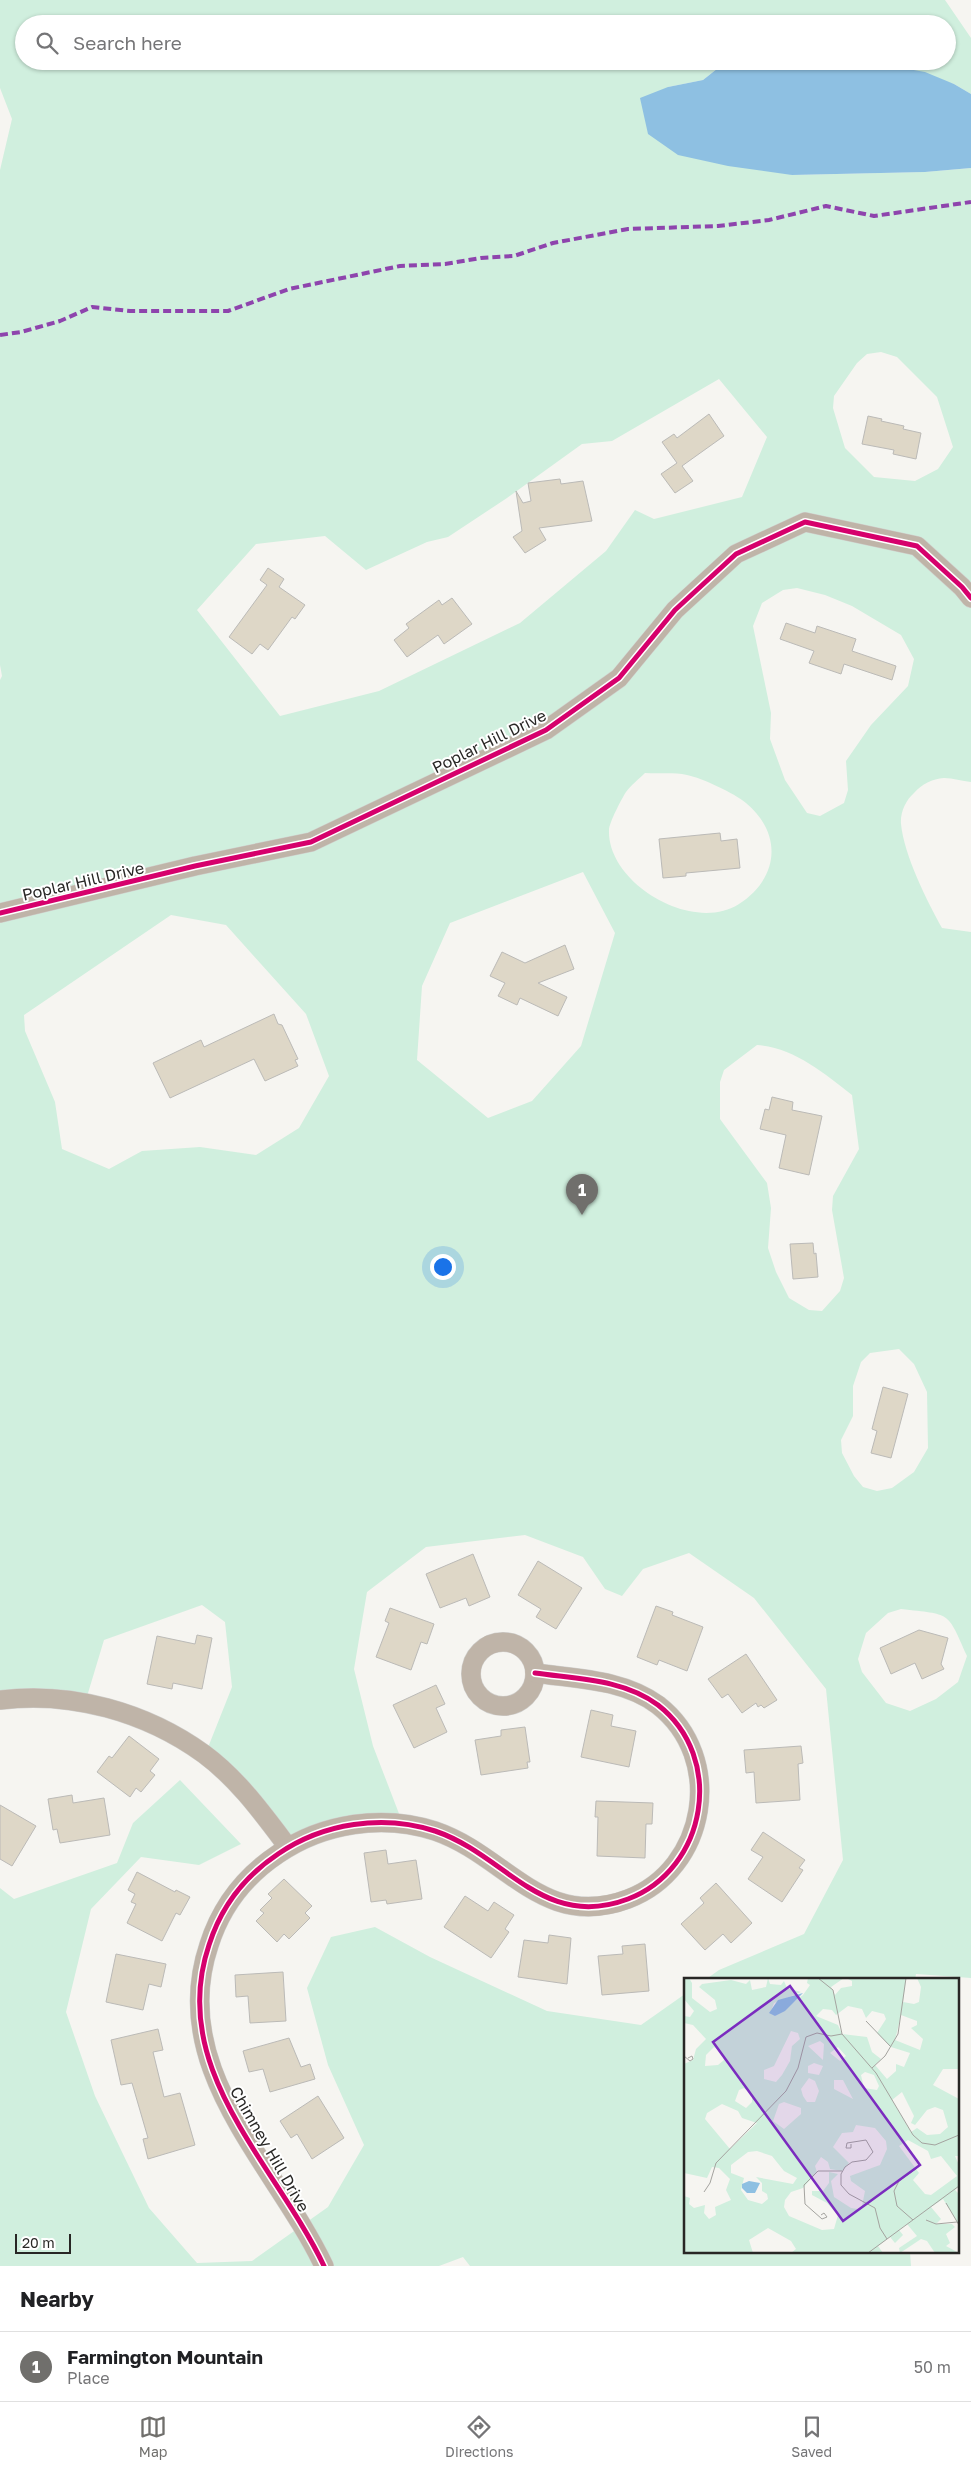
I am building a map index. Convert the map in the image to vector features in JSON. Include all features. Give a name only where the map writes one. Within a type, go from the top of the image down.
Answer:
[{"type":"street","name":"Poplar Hill Drive","points":[[0,913],[195,866],[311,842],[546,730],[619,678],[675,610],[736,554],[805,522],[917,546],[962,587],[971,598]]},
{"type":"street","name":"Chimney Hill Drive","points":[[324,2266],[227,2102],[213,2074],[203,2046],[199,2018],[199,1989],[204,1960],[213,1933],[226,1907],[257,1870],[288,1847],[314,1835],[342,1826],[372,1823],[403,1824],[434,1831],[462,1843],[489,1859],[528,1889],[563,1904],[601,1906],[638,1895],[654,1886],[681,1858],[697,1824],[700,1786],[695,1758],[683,1734],[659,1706],[628,1688],[601,1682],[535,1673]]},
{"type":"street","points":[[0,1700],[58,1698],[97,1705],[134,1717],[171,1734],[205,1755],[232,1779],[261,1811],[288,1847]]},
{"type":"green space","points":[[0,0],[945,0],[955,15],[15,15],[15,70],[716,70],[703,80],[668,87],[792,175],[925,172],[971,168],[971,782],[944,778],[928,782],[908,799],[904,807],[901,824],[911,863],[942,928],[971,932],[971,1978],[916,1974],[915,1978],[708,1978],[719,1970],[804,1934],[843,1860],[826,1689],[754,1598],[689,1553],[643,1569],[622,1596],[605,1589],[583,1557],[525,1535],[426,1547],[367,1592],[354,1669],[373,1746],[403,1824],[288,1847],[205,1755],[232,1687],[225,1622],[202,1605],[104,1640],[85,1703],[0,1700],[0,680],[2,676],[0,665],[0,170],[12,119],[0,88]],"holes":[[[881,352],[897,357],[937,397],[953,447],[938,469],[915,481],[874,477],[845,448],[833,408],[834,396],[857,363],[867,354]],[[719,379],[767,437],[742,497],[654,519],[635,510],[606,551],[520,623],[379,691],[280,716],[197,610],[256,544],[325,536],[366,570],[427,542],[448,537],[507,498],[582,444],[612,441]],[[797,588],[825,595],[852,606],[901,635],[914,659],[908,686],[871,725],[846,761],[848,790],[844,803],[820,816],[807,813],[785,780],[770,739],[771,713],[753,626],[762,603],[783,590]],[[645,773],[677,774],[693,777],[734,795],[746,803],[758,815],[766,828],[771,842],[769,869],[762,882],[739,904],[720,912],[699,913],[677,908],[656,898],[637,885],[622,868],[612,850],[609,830],[613,816],[624,795]],[[583,872],[615,933],[581,1046],[532,1101],[488,1118],[417,1060],[422,986],[450,923]],[[171,915],[226,925],[306,1014],[329,1076],[299,1128],[256,1155],[200,1147],[142,1151],[109,1169],[62,1149],[55,1102],[25,1031],[24,1015]],[[757,1045],[770,1047],[808,1062],[852,1095],[859,1149],[833,1196],[832,1210],[844,1278],[840,1291],[822,1311],[809,1310],[789,1298],[776,1272],[768,1248],[771,1208],[767,1183],[720,1119],[720,1082],[724,1070]],[[899,1349],[914,1364],[927,1392],[928,1448],[914,1472],[892,1488],[877,1491],[863,1487],[854,1476],[842,1453],[841,1440],[853,1416],[853,1386],[861,1362],[870,1353]],[[901,1609],[939,1614],[951,1622],[967,1656],[958,1682],[936,1699],[910,1711],[886,1703],[862,1672],[858,1659],[866,1633],[888,1613]]]},
{"type":"green space","points":[[956,16],[971,38],[971,94],[954,84],[903,70],[956,70]]},
{"type":"green space","points":[[180,1780],[241,1844],[199,1865],[141,1857],[91,1909],[66,2012],[95,2096],[149,2208],[197,2263],[252,2261],[328,2207],[364,2145],[328,2065],[307,1988],[331,1937],[375,1927],[430,1957],[547,2011],[641,2025],[684,1995],[684,2254],[910,2254],[911,2266],[470,2266],[463,2257],[439,2266],[0,2266],[0,1888],[14,1899],[117,1863],[133,1823]]},
{"type":"water","points":[[716,70],[914,70],[925,72],[954,84],[971,94],[971,168],[925,172],[792,175],[728,166],[678,155],[648,134],[640,98],[668,87],[703,80]]},
{"type":"building","points":[[709,414],[724,436],[682,466],[693,481],[675,493],[661,474],[677,463],[662,442],[674,434],[677,438]]},
{"type":"building","points":[[868,416],[904,426],[903,429],[921,433],[916,459],[893,454],[894,450],[862,444]]},
{"type":"building","points":[[560,479],[561,484],[583,481],[592,521],[539,528],[546,540],[525,553],[513,537],[522,531],[516,491],[523,503],[531,501],[528,483]]},
{"type":"building","points":[[268,568],[284,579],[279,587],[305,605],[295,619],[292,617],[268,650],[260,644],[252,654],[229,637],[267,585],[260,580]]},
{"type":"building","points":[[452,598],[472,624],[444,644],[438,635],[407,657],[394,640],[409,628],[406,624],[439,600],[442,605]]},
{"type":"building","points":[[786,623],[815,633],[817,626],[856,639],[852,651],[896,666],[892,680],[844,664],[841,674],[809,663],[814,651],[780,639]]},
{"type":"building","points":[[720,833],[721,841],[737,839],[740,868],[686,873],[686,876],[663,878],[659,839]]},
{"type":"building","points":[[565,945],[574,969],[538,983],[567,997],[558,1016],[520,998],[517,1005],[498,996],[505,983],[490,976],[502,952],[525,963]]},
{"type":"building","points":[[274,1014],[278,1024],[282,1025],[298,1059],[295,1060],[298,1066],[265,1081],[254,1059],[170,1098],[153,1063],[201,1040],[204,1047]]},
{"type":"building","points":[[772,1097],[793,1102],[792,1110],[822,1116],[809,1175],[779,1168],[786,1135],[760,1129],[765,1109],[769,1110]]},
{"type":"building","points":[[813,1243],[814,1254],[816,1253],[818,1277],[793,1279],[790,1244]]},
{"type":"building","points":[[883,1387],[908,1394],[891,1458],[871,1453],[877,1431],[872,1429]]},
{"type":"building","points":[[473,1554],[490,1597],[469,1606],[466,1598],[440,1608],[426,1574]]},
{"type":"building","points":[[538,1561],[582,1588],[556,1629],[536,1617],[541,1609],[518,1595]]},
{"type":"building","points":[[656,1606],[673,1612],[672,1615],[703,1627],[687,1671],[659,1660],[657,1665],[637,1657]]},
{"type":"building","points":[[390,1608],[434,1624],[427,1644],[421,1642],[411,1670],[376,1657],[389,1623],[385,1621]]},
{"type":"building","points":[[919,1630],[948,1638],[941,1664],[944,1669],[922,1679],[915,1663],[891,1674],[880,1648]]},
{"type":"building","points":[[197,1635],[212,1638],[202,1689],[173,1683],[172,1689],[147,1684],[157,1636],[195,1644]]},
{"type":"building","points":[[746,1654],[777,1700],[764,1708],[761,1705],[758,1707],[756,1703],[742,1713],[728,1694],[722,1698],[708,1679]]},
{"type":"building","points":[[436,1685],[445,1704],[436,1708],[447,1732],[414,1748],[393,1705]]},
{"type":"building","points":[[591,1710],[613,1715],[611,1726],[636,1731],[629,1767],[581,1757]]},
{"type":"building","points":[[525,1727],[530,1762],[527,1762],[528,1768],[481,1775],[475,1740],[501,1736],[501,1730]]},
{"type":"building","points":[[129,1736],[159,1759],[150,1771],[155,1775],[141,1792],[136,1788],[130,1797],[97,1772],[109,1756],[112,1758]]},
{"type":"building","points":[[801,1746],[803,1763],[798,1764],[800,1800],[756,1803],[754,1772],[746,1773],[744,1750]]},
{"type":"building","points":[[72,1795],[73,1803],[104,1798],[110,1835],[60,1843],[57,1829],[53,1830],[48,1799]]},
{"type":"building","points":[[596,1801],[653,1803],[652,1824],[646,1824],[645,1858],[597,1856],[598,1817],[595,1817]]},
{"type":"building","points":[[0,1805],[36,1826],[12,1866],[0,1859]]},
{"type":"building","points":[[763,1832],[805,1860],[799,1868],[803,1870],[782,1902],[748,1879],[763,1857],[751,1850]]},
{"type":"building","points":[[386,1850],[388,1864],[416,1860],[422,1899],[387,1904],[386,1900],[371,1902],[364,1853]]},
{"type":"building","points":[[137,1872],[175,1892],[176,1890],[190,1897],[180,1915],[176,1913],[162,1941],[127,1923],[136,1904],[131,1902],[135,1894],[128,1890]]},
{"type":"building","points":[[284,1879],[312,1906],[305,1913],[310,1918],[289,1939],[284,1934],[277,1942],[256,1921],[264,1913],[260,1910],[272,1898],[268,1894]]},
{"type":"building","points":[[716,1883],[752,1923],[731,1943],[723,1934],[705,1950],[681,1924],[704,1903],[700,1898]]},
{"type":"building","points":[[465,1896],[488,1911],[494,1902],[514,1915],[505,1929],[509,1932],[491,1958],[444,1927]]},
{"type":"building","points":[[549,1935],[571,1938],[567,1984],[518,1977],[524,1940],[548,1943]]},
{"type":"building","points":[[645,1944],[649,1991],[602,1995],[598,1956],[623,1954],[622,1946]]},
{"type":"building","points":[[116,1954],[166,1964],[161,1987],[149,1984],[143,2010],[106,2002]]},
{"type":"building","points":[[283,1972],[286,2021],[250,2023],[248,1996],[236,1997],[235,1975]]},
{"type":"building","points":[[158,2029],[163,2050],[153,2052],[164,2097],[180,2093],[195,2145],[148,2159],[143,2139],[148,2138],[132,2083],[121,2085],[111,2040]]},
{"type":"building","points":[[289,2038],[301,2067],[310,2064],[315,2079],[270,2092],[263,2069],[249,2072],[243,2051]]},
{"type":"building","points":[[318,2096],[344,2138],[312,2159],[297,2134],[291,2138],[280,2121]]},
{"type":"marked path","points":[[0,335],[21,332],[60,321],[92,307],[130,311],[228,311],[289,289],[400,266],[445,264],[481,258],[514,256],[553,243],[628,229],[718,226],[769,220],[826,206],[874,216],[971,202]]},
{"type":"cycle path","points":[[0,913],[195,866],[311,842],[546,730],[619,678],[675,610],[736,554],[805,522],[917,546],[962,587],[971,598]]},
{"type":"cycle path","points":[[324,2266],[303,2228],[232,2113],[214,2074],[202,2033],[200,1990],[209,1945],[227,1905],[255,1872],[296,1843],[314,1835],[354,1824],[395,1823],[435,1831],[460,1842],[526,1886],[548,1898],[572,1905],[598,1906],[628,1899],[655,1884],[676,1863],[690,1838],[698,1811],[699,1782],[693,1753],[679,1727],[658,1705],[630,1690],[583,1679],[535,1673]]},
{"type":"place","name":"Farmington Mountain","points":[[582,1215]]}]
